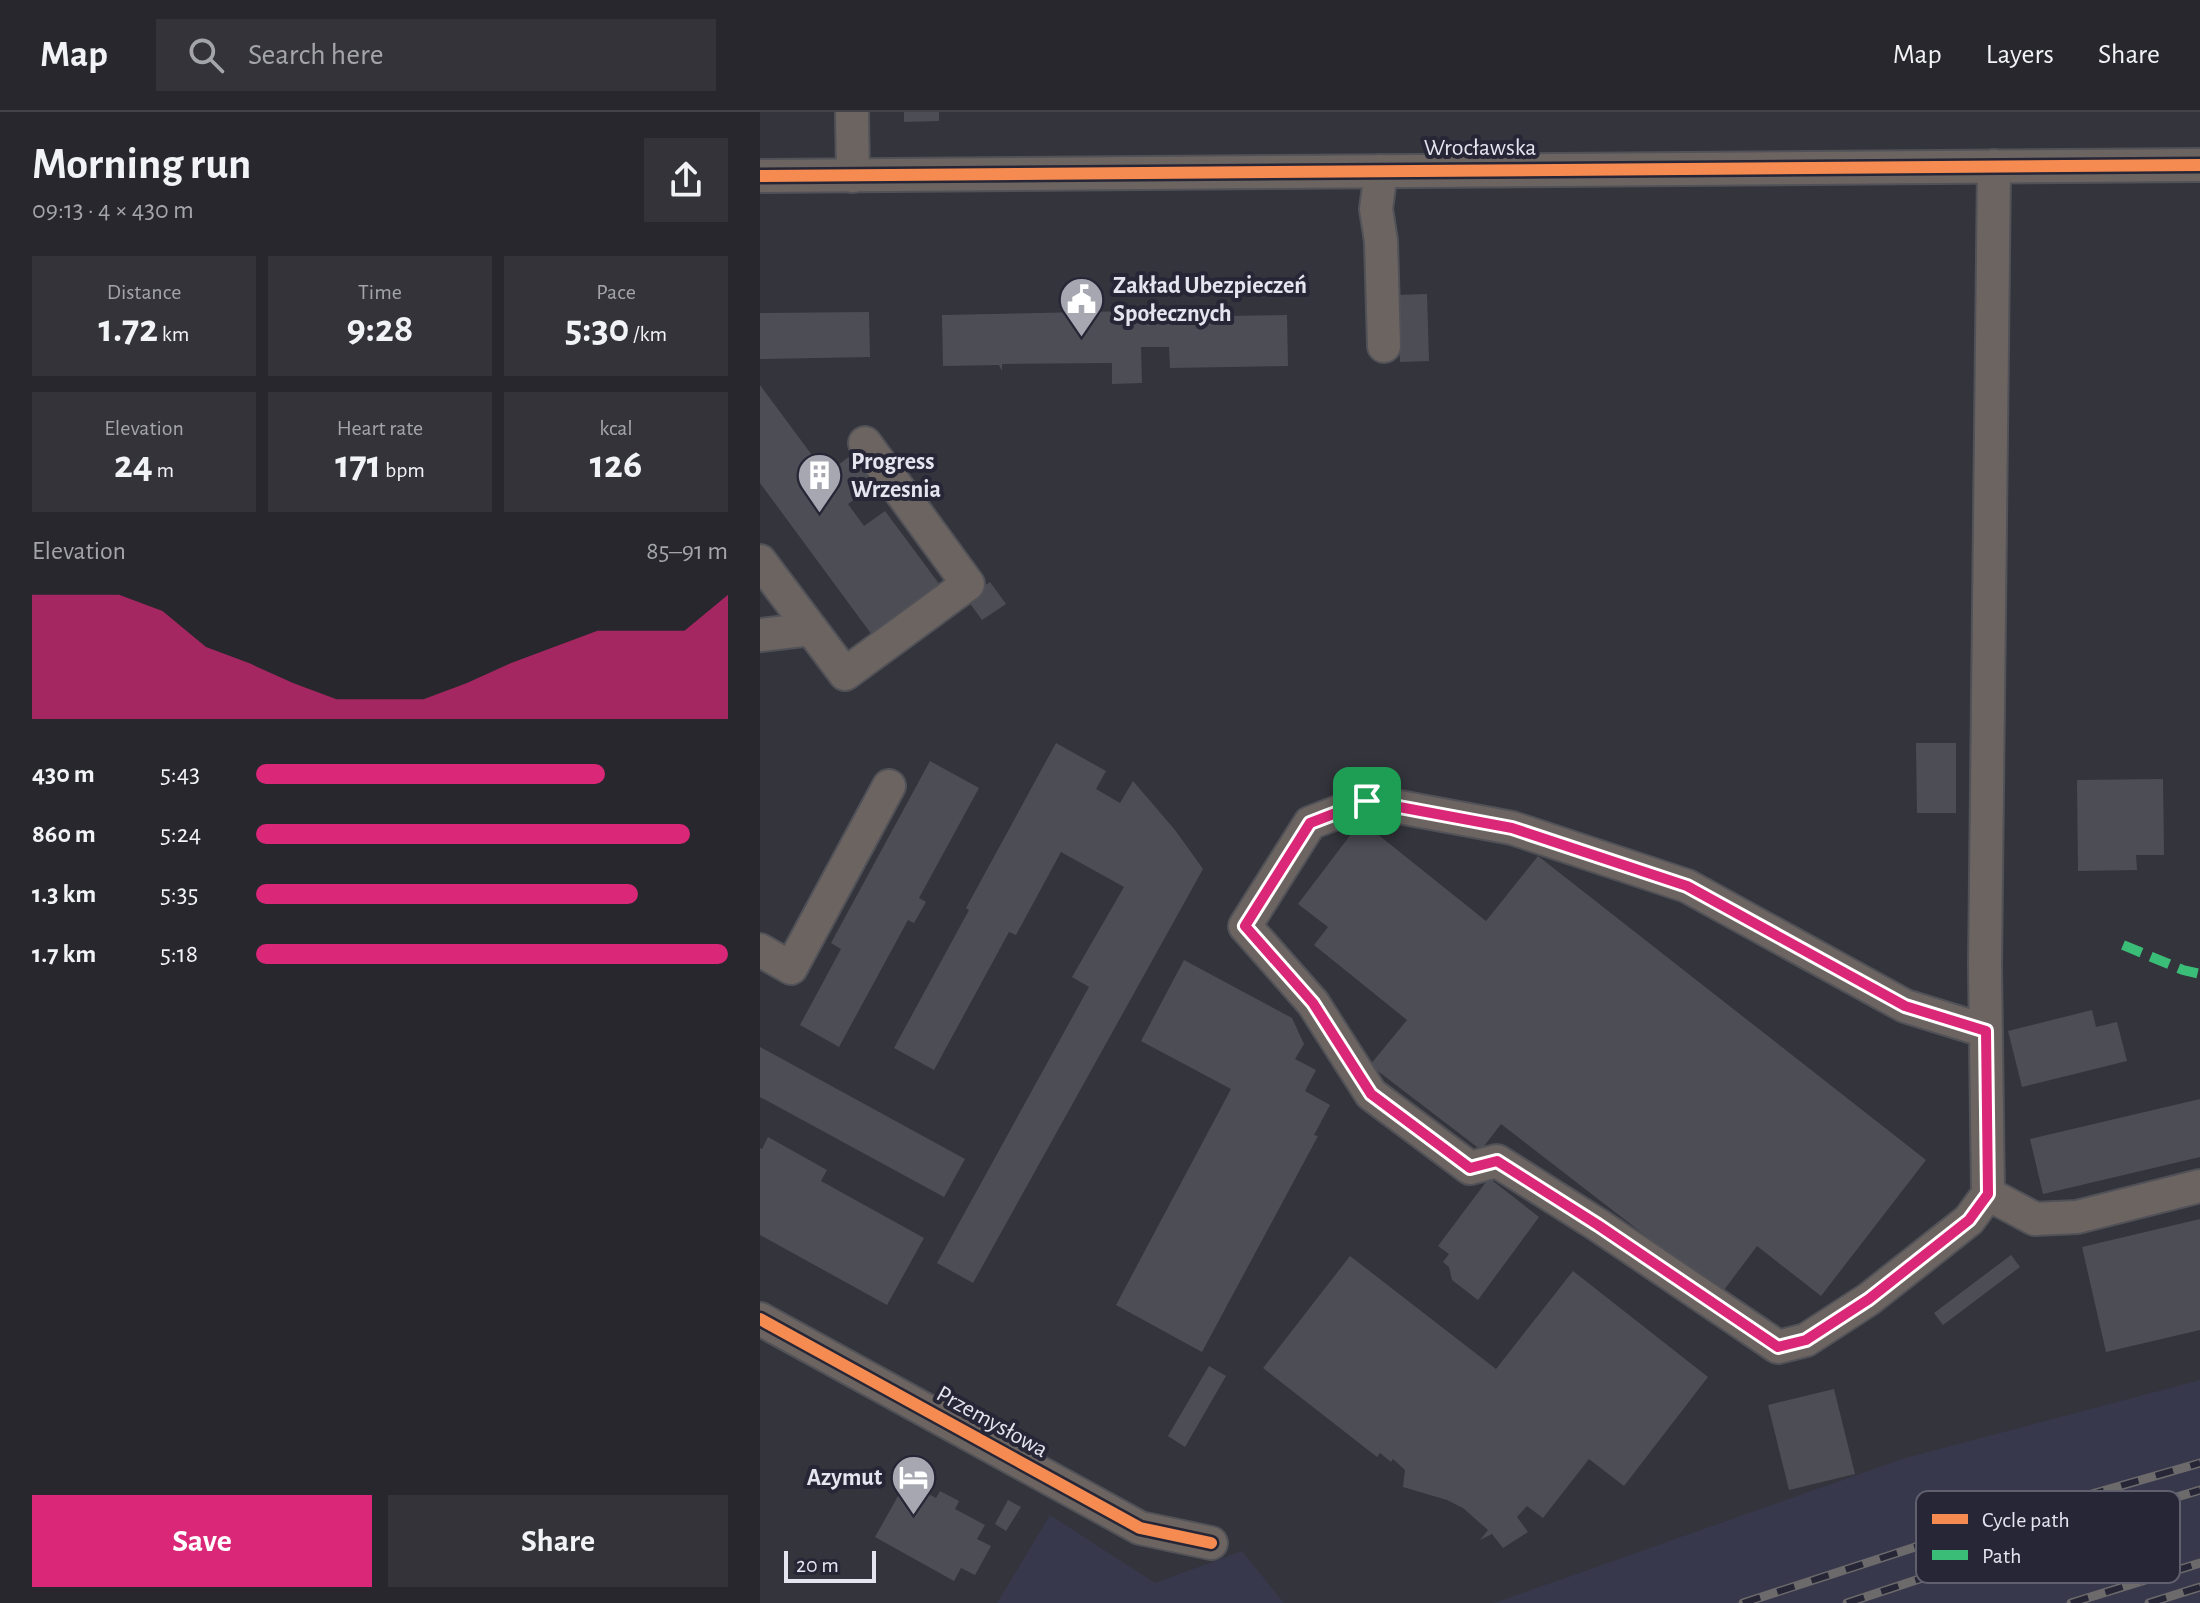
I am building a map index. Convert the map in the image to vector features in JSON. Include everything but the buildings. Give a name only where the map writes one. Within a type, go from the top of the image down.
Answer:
[{"type":"street","points":[[852,112],[853,176]]},
{"type":"street","name":"Wrocławska","points":[[760,176],[2200,165]]},
{"type":"street","points":[[1986,1031],[1905,1006],[1687,886],[1512,828],[1367,801],[1310,823],[1245,926],[1313,1003],[1371,1094],[1470,1168],[1497,1161],[1778,1347],[1806,1340],[1869,1299],[1969,1220],[1988,1194],[1986,1031],[1994,166]]},
{"type":"street","points":[[1381,171],[1376,209],[1381,241],[1384,346]]},
{"type":"street","points":[[760,561],[845,674],[968,584],[865,443]]},
{"type":"street","points":[[760,635],[811,629]]},
{"type":"street","points":[[760,950],[791,968],[889,786]]},
{"type":"street","points":[[1988,1194],[2035,1219],[2048,1219],[2077,1217],[2200,1186]]},
{"type":"street","name":"Przemysłowa","points":[[760,1319],[1140,1528],[1211,1543]]},
{"type":"shaded area","points":[[2200,1380],[2200,1603],[1494,1603],[1905,1458]]},
{"type":"shaded area","points":[[1050,1515],[1155,1583],[1242,1551],[1284,1603],[997,1603]]},
{"type":"railway","points":[[2102,1491],[2200,1463]]},
{"type":"railway","points":[[2180,1496],[2200,1490]]},
{"type":"railway","points":[[1743,1603],[1916,1547]]},
{"type":"railway","points":[[2180,1569],[2200,1563]]},
{"type":"railway","points":[[1847,1603],[1916,1580]]},
{"type":"railway","points":[[2071,1603],[2136,1583]]},
{"type":"railway","points":[[2149,1603],[2200,1587]]},
{"type":"marked path","points":[[2123,945],[2200,974]]},
{"type":"cycle path","points":[[760,176],[2200,165]]},
{"type":"cycle path","points":[[760,1319],[1140,1528],[1211,1543]]},
{"type":"place","name":"Zakład Ubezpieczeń Społecznych","points":[[1082,339]]},
{"type":"place","name":"Progress Wrzesnia","points":[[820,515]]},
{"type":"place","name":"Azymut","points":[[913,1517]]},
{"type":"route","points":[[1367,801],[1512,828],[1687,886],[1905,1006],[1986,1031],[1988,1194],[1969,1220],[1869,1299],[1806,1340],[1778,1347],[1497,1161],[1470,1168],[1371,1094],[1313,1003],[1245,926],[1310,823],[1367,801]]}]
